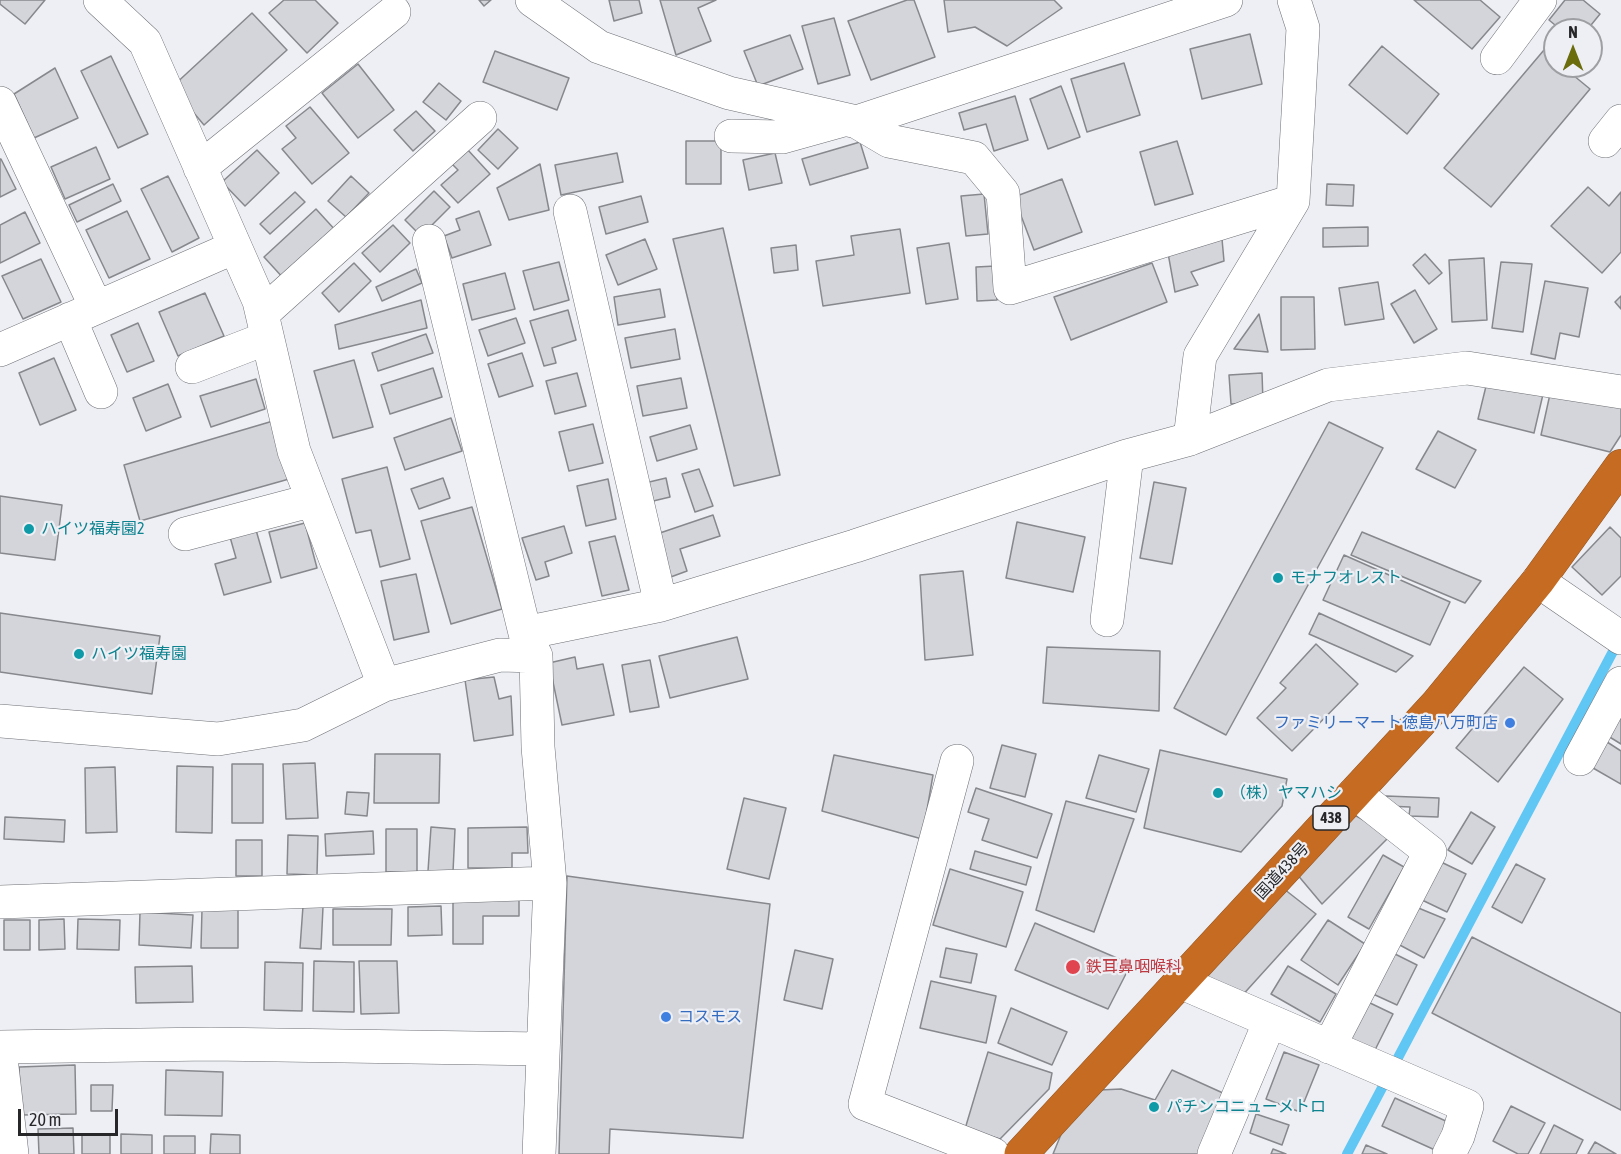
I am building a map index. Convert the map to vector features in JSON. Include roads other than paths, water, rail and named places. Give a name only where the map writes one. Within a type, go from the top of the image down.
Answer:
[{"type":"highway","name":"国道438号","points":[[1021,1154],[1437,704],[1538,581],[1621,466]]},
{"type":"street","points":[[100,0],[145,42],[259,301],[294,451],[384,685]]},
{"type":"street","points":[[532,0],[599,47],[729,93],[851,120],[889,141],[974,158],[1003,193],[1010,288],[1293,201]]},
{"type":"street","points":[[730,136],[782,138],[851,120],[1226,0]]},
{"type":"street","points":[[1190,440],[1200,356],[1293,201],[1302,28],[1294,0]]},
{"type":"street","points":[[1497,58],[1540,0]]},
{"type":"street","points":[[200,168],[394,12]]},
{"type":"street","points":[[0,104],[83,313],[101,392]]},
{"type":"street","points":[[192,367],[265,326],[480,118]]},
{"type":"street","points":[[570,211],[661,606]]},
{"type":"street","points":[[429,242],[530,644],[550,883],[539,1154]]},
{"type":"street","points":[[0,350],[235,247]]},
{"type":"street","points":[[0,721],[218,739],[303,725],[384,685],[500,655],[855,546],[1127,456],[1190,440],[1328,385],[1467,368],[1621,392]]},
{"type":"street","points":[[1107,620],[1127,456]]},
{"type":"street","points":[[185,534],[313,500]]},
{"type":"street","points":[[1538,581],[1621,638]]},
{"type":"street","points":[[1580,759],[1621,683]]},
{"type":"street","points":[[957,761],[866,1104],[993,1154]]},
{"type":"street","points":[[1329,1047],[1431,852],[1355,793]]},
{"type":"street","points":[[0,902],[550,883]]},
{"type":"street","points":[[1180,982],[1467,1107],[1453,1152]]},
{"type":"street","points":[[1214,1154],[1270,1021]]},
{"type":"street","points":[[12,1154],[1,1062],[211,1044],[543,1049]]},
{"type":"waterway","points":[[1347,1154],[1619,640]]},
{"type":"place","name":"ハイツ福寿園2","points":[[29,529]]},
{"type":"place","name":"モナフオレスト","points":[[1278,578]]},
{"type":"place","name":"ハイツ福寿園","points":[[79,654]]},
{"type":"place","name":"ファミリーマート徳島八万町店","points":[[1510,723]]},
{"type":"place","name":"（株）ヤマハシ","points":[[1218,793]]},
{"type":"place","name":"鉄耳鼻咽喉科","points":[[1073,967]]},
{"type":"place","name":"コスモス","points":[[666,1017]]},
{"type":"place","name":"パチンコニューメトロ","points":[[1154,1107]]}]
